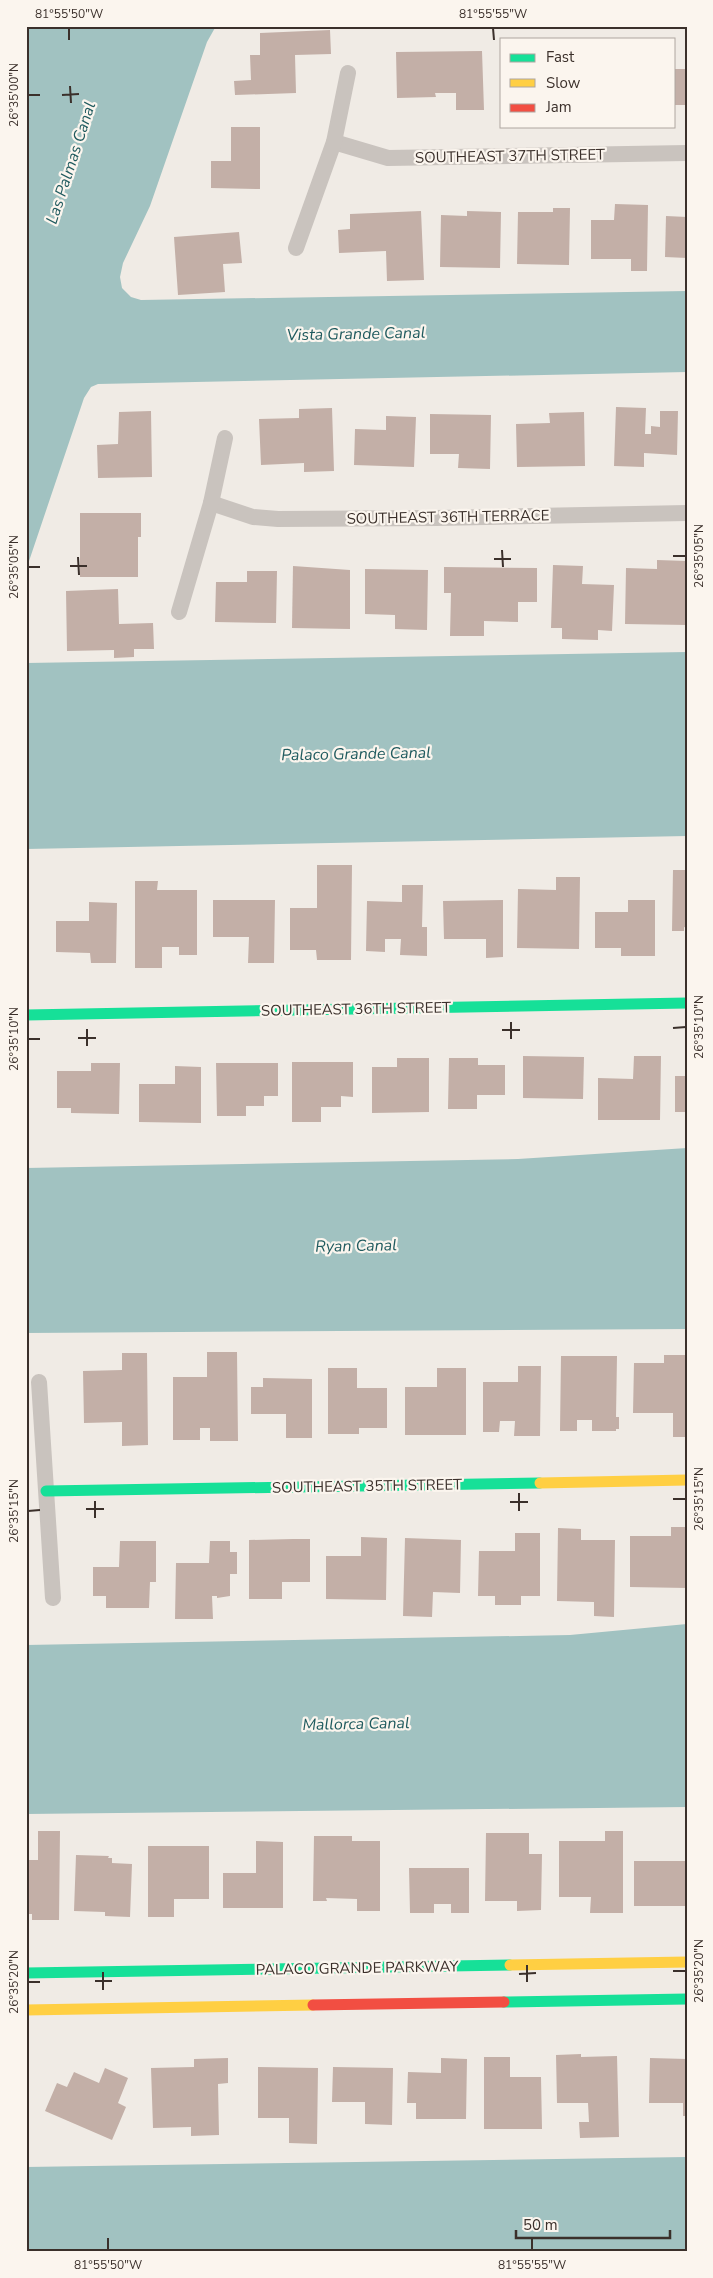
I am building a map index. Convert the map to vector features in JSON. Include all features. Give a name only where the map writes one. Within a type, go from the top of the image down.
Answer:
[{"type":"street","points":[[296,248],[334,142],[348,73]]},
{"type":"street","name":"SOUTHEAST 37TH STREET","points":[[334,142],[388,158],[687,153]]},
{"type":"street","points":[[179,612],[211,503],[225,438]]},
{"type":"street","name":"SOUTHEAST 36TH TERRACE","points":[[211,503],[253,517],[278,519],[687,513]]},
{"type":"street","name":"SOUTHEAST 36TH STREET","points":[[26,1015],[687,1003]]},
{"type":"street","points":[[39,1382],[53,1598]]},
{"type":"street","name":"SOUTHEAST 35TH STREET","points":[[46,1491],[687,1480]]},
{"type":"street","name":"PALACO GRANDE PARKWAY","points":[[26,1973],[687,1962]]},
{"type":"street","points":[[26,2010],[687,1999]]},
{"type":"water","points":[[26,26],[216,26],[207,42],[150,206],[123,263],[120,277],[122,288],[131,297],[141,300],[687,291],[687,372],[98,384],[91,387],[84,398],[26,570]]},
{"type":"water","name":"Palaco Grande Canal","points":[[687,652],[687,836],[26,849],[26,663]]},
{"type":"water","name":"Ryan Canal","points":[[687,1148],[687,1329],[26,1333],[26,1168],[518,1159]]},
{"type":"water","name":"Mallorca Canal","points":[[687,1624],[687,1807],[26,1814],[26,1645],[570,1635]]},
{"type":"water","points":[[687,2157],[687,2252],[26,2252],[26,2167]]},
{"type":"building","points":[[330,30],[331,54],[295,55],[296,93],[235,95],[234,81],[251,80],[250,55],[260,55],[260,33]]},
{"type":"building","points":[[482,51],[484,110],[456,110],[456,93],[435,93],[436,97],[397,98],[396,52]]},
{"type":"building","points":[[676,69],[687,69],[687,105],[676,105]]},
{"type":"building","points":[[231,127],[260,127],[260,189],[211,188],[211,161],[231,161]]},
{"type":"building","points":[[615,204],[648,205],[647,271],[631,271],[631,259],[591,259],[591,220],[614,220]]},
{"type":"building","points":[[553,208],[570,208],[569,265],[517,264],[518,212],[553,212]]},
{"type":"building","points":[[421,211],[424,280],[387,281],[386,251],[339,253],[338,230],[350,229],[350,214]]},
{"type":"building","points":[[467,211],[501,212],[500,268],[440,267],[441,215],[467,216]]},
{"type":"building","points":[[666,216],[687,217],[687,258],[665,257]]},
{"type":"building","points":[[239,232],[242,263],[223,264],[225,292],[178,295],[174,237]]},
{"type":"building","points":[[616,407],[646,408],[645,434],[651,434],[651,426],[660,427],[660,411],[678,411],[677,455],[644,453],[644,467],[614,466]]},
{"type":"building","points":[[332,408],[334,471],[304,472],[304,463],[261,465],[259,419],[299,418],[299,409]]},
{"type":"building","points":[[151,411],[152,477],[98,478],[97,445],[118,444],[119,412]]},
{"type":"building","points":[[584,412],[585,466],[517,467],[516,424],[550,423],[549,413]]},
{"type":"building","points":[[430,414],[491,415],[490,469],[458,468],[459,454],[430,454]]},
{"type":"building","points":[[386,416],[416,417],[414,467],[354,465],[355,429],[386,430]]},
{"type":"building","points":[[80,513],[141,513],[141,537],[138,537],[138,577],[80,577]]},
{"type":"building","points":[[657,560],[687,561],[687,625],[625,624],[626,568],[657,569]]},
{"type":"building","points":[[553,565],[583,566],[582,584],[614,585],[612,631],[598,630],[598,640],[562,639],[562,628],[551,628]]},
{"type":"building","points":[[293,566],[350,570],[350,629],[292,628]]},
{"type":"building","points":[[444,567],[537,568],[537,602],[518,602],[518,622],[484,621],[484,636],[450,636],[451,593],[444,593]]},
{"type":"building","points":[[365,569],[428,570],[427,630],[395,629],[395,615],[365,614]]},
{"type":"building","points":[[247,571],[277,571],[276,623],[215,622],[216,582],[247,582]]},
{"type":"building","points":[[118,589],[119,624],[153,623],[154,649],[134,649],[134,657],[114,658],[114,650],[67,651],[66,591]]},
{"type":"building","points":[[317,865],[352,865],[351,960],[317,960],[316,950],[290,950],[290,908],[317,908]]},
{"type":"building","points":[[673,870],[687,870],[687,928],[684,927],[684,931],[672,931]]},
{"type":"building","points":[[556,877],[580,877],[579,949],[517,948],[518,889],[556,890]]},
{"type":"building","points":[[135,881],[158,881],[157,890],[197,890],[197,955],[179,955],[179,947],[162,947],[162,968],[135,968]]},
{"type":"building","points":[[402,885],[423,885],[422,927],[427,927],[427,956],[400,955],[401,939],[385,939],[385,952],[366,951],[367,901],[402,902]]},
{"type":"building","points":[[213,900],[275,900],[274,963],[248,963],[249,937],[213,937]]},
{"type":"building","points":[[503,900],[503,957],[486,958],[486,939],[444,939],[443,901]]},
{"type":"building","points":[[628,900],[655,900],[655,956],[621,956],[621,948],[595,948],[595,912],[628,912]]},
{"type":"building","points":[[89,902],[117,903],[116,963],[91,963],[90,953],[56,952],[56,921],[89,921]]},
{"type":"building","points":[[523,1056],[584,1057],[583,1099],[523,1098]]},
{"type":"building","points":[[634,1056],[661,1056],[660,1120],[598,1120],[598,1078],[633,1079]]},
{"type":"building","points":[[397,1058],[429,1058],[429,1112],[372,1113],[372,1067],[397,1067]]},
{"type":"building","points":[[449,1058],[478,1058],[478,1065],[505,1065],[505,1095],[477,1095],[477,1109],[448,1109]]},
{"type":"building","points":[[292,1062],[353,1062],[353,1097],[341,1096],[341,1107],[321,1107],[321,1122],[292,1122]]},
{"type":"building","points":[[91,1063],[120,1063],[119,1114],[71,1113],[71,1108],[57,1108],[57,1071],[91,1071]]},
{"type":"building","points":[[216,1063],[278,1063],[278,1096],[264,1096],[264,1106],[246,1106],[246,1116],[217,1116]]},
{"type":"building","points":[[175,1066],[201,1067],[201,1123],[139,1122],[139,1084],[175,1084]]},
{"type":"building","points":[[675,1076],[687,1076],[687,1112],[675,1112]]},
{"type":"building","points":[[207,1352],[237,1352],[238,1441],[210,1441],[210,1428],[200,1428],[200,1440],[173,1440],[173,1377],[207,1377]]},
{"type":"building","points":[[122,1353],[147,1353],[148,1445],[122,1446],[122,1422],[84,1423],[83,1371],[122,1370]]},
{"type":"building","points":[[664,1355],[687,1355],[687,1437],[673,1437],[673,1413],[633,1413],[634,1363],[664,1363]]},
{"type":"building","points":[[561,1356],[617,1356],[616,1417],[619,1417],[619,1429],[616,1429],[616,1431],[592,1431],[592,1420],[577,1420],[577,1431],[560,1431]]},
{"type":"building","points":[[518,1366],[541,1366],[540,1436],[514,1436],[515,1421],[500,1421],[499,1432],[483,1432],[483,1382],[518,1382]]},
{"type":"building","points":[[328,1368],[357,1368],[357,1388],[387,1388],[387,1428],[359,1428],[359,1434],[328,1434]]},
{"type":"building","points":[[437,1368],[466,1368],[466,1435],[405,1435],[405,1387],[437,1387]]},
{"type":"building","points":[[263,1378],[312,1379],[312,1438],[286,1438],[286,1414],[251,1414],[251,1387],[263,1387]]},
{"type":"building","points":[[671,1527],[687,1527],[687,1588],[630,1587],[630,1536],[671,1536]]},
{"type":"building","points":[[558,1528],[581,1529],[581,1540],[615,1540],[614,1617],[594,1616],[594,1602],[557,1601]]},
{"type":"building","points":[[515,1533],[540,1533],[540,1596],[521,1596],[521,1605],[495,1605],[495,1596],[478,1596],[479,1551],[515,1551]]},
{"type":"building","points":[[361,1537],[387,1538],[386,1600],[326,1599],[326,1556],[361,1556]]},
{"type":"building","points":[[405,1538],[461,1540],[460,1593],[433,1592],[432,1617],[403,1616]]},
{"type":"building","points":[[310,1539],[310,1582],[282,1582],[282,1599],[249,1599],[249,1540]]},
{"type":"building","points":[[120,1541],[156,1541],[156,1582],[150,1582],[149,1608],[106,1608],[106,1596],[93,1596],[93,1567],[119,1567]]},
{"type":"building","points":[[210,1541],[230,1541],[230,1552],[237,1552],[237,1574],[230,1574],[230,1596],[217,1598],[217,1596],[212,1596],[213,1619],[175,1619],[176,1563],[209,1563]]},
{"type":"building","points":[[38,1831],[60,1831],[59,1920],[32,1920],[32,1914],[26,1914],[26,1860],[38,1860]]},
{"type":"building","points":[[605,1831],[623,1831],[623,1913],[590,1913],[591,1897],[559,1897],[559,1841],[605,1841]]},
{"type":"building","points":[[486,1833],[529,1833],[529,1854],[542,1854],[541,1910],[517,1911],[517,1901],[485,1901]]},
{"type":"building","points":[[314,1836],[352,1836],[352,1841],[380,1841],[380,1911],[357,1911],[357,1899],[326,1898],[327,1901],[313,1901]]},
{"type":"building","points":[[256,1841],[283,1842],[283,1908],[223,1908],[223,1873],[256,1873]]},
{"type":"building","points":[[148,1846],[209,1846],[209,1899],[174,1899],[174,1917],[148,1917]]},
{"type":"building","points":[[76,1855],[109,1856],[108,1858],[112,1858],[112,1863],[132,1864],[130,1917],[105,1916],[105,1912],[74,1911]]},
{"type":"building","points":[[634,1861],[687,1861],[687,1906],[634,1906]]},
{"type":"building","points":[[409,1868],[469,1868],[469,1913],[451,1913],[451,1904],[434,1904],[434,1913],[410,1913]]},
{"type":"building","points":[[581,2054],[581,2057],[617,2056],[619,2137],[580,2138],[579,2122],[589,2122],[588,2103],[557,2103],[556,2055]]},
{"type":"building","points":[[484,2057],[510,2057],[510,2077],[541,2077],[542,2129],[484,2129]]},
{"type":"building","points":[[228,2058],[228,2083],[218,2084],[219,2135],[191,2136],[191,2127],[153,2128],[151,2068],[194,2067],[194,2059]]},
{"type":"building","points":[[441,2058],[467,2059],[466,2119],[416,2119],[416,2103],[407,2103],[408,2072],[441,2073]]},
{"type":"building","points":[[650,2058],[687,2059],[687,2116],[683,2116],[683,2103],[649,2103]]},
{"type":"building","points":[[258,2067],[318,2068],[317,2144],[289,2143],[289,2118],[258,2118]]},
{"type":"building","points":[[333,2067],[393,2068],[392,2125],[365,2124],[365,2102],[332,2102]]},
{"type":"building","points":[[105,2068],[128,2078],[118,2103],[126,2107],[112,2140],[45,2111],[57,2083],[67,2087],[74,2072],[99,2083]]},
{"type":"traffic: fast","points":[[26,1015],[687,1003]]},
{"type":"traffic: fast","points":[[46,1491],[540,1483]]},
{"type":"traffic: fast","points":[[26,1973],[510,1965]]},
{"type":"traffic: fast","points":[[504,2002],[687,1999]]},
{"type":"traffic: slow","points":[[540,1483],[687,1480]]},
{"type":"traffic: slow","points":[[510,1965],[687,1962]]},
{"type":"traffic: slow","points":[[26,2010],[313,2005]]},
{"type":"traffic: jam","points":[[313,2005],[504,2002]]},
{"type":"water label","name":"Las Palmas Canal","points":[[71,163]]},
{"type":"water label","name":"Vista Grande Canal","points":[[356,334]]}]
